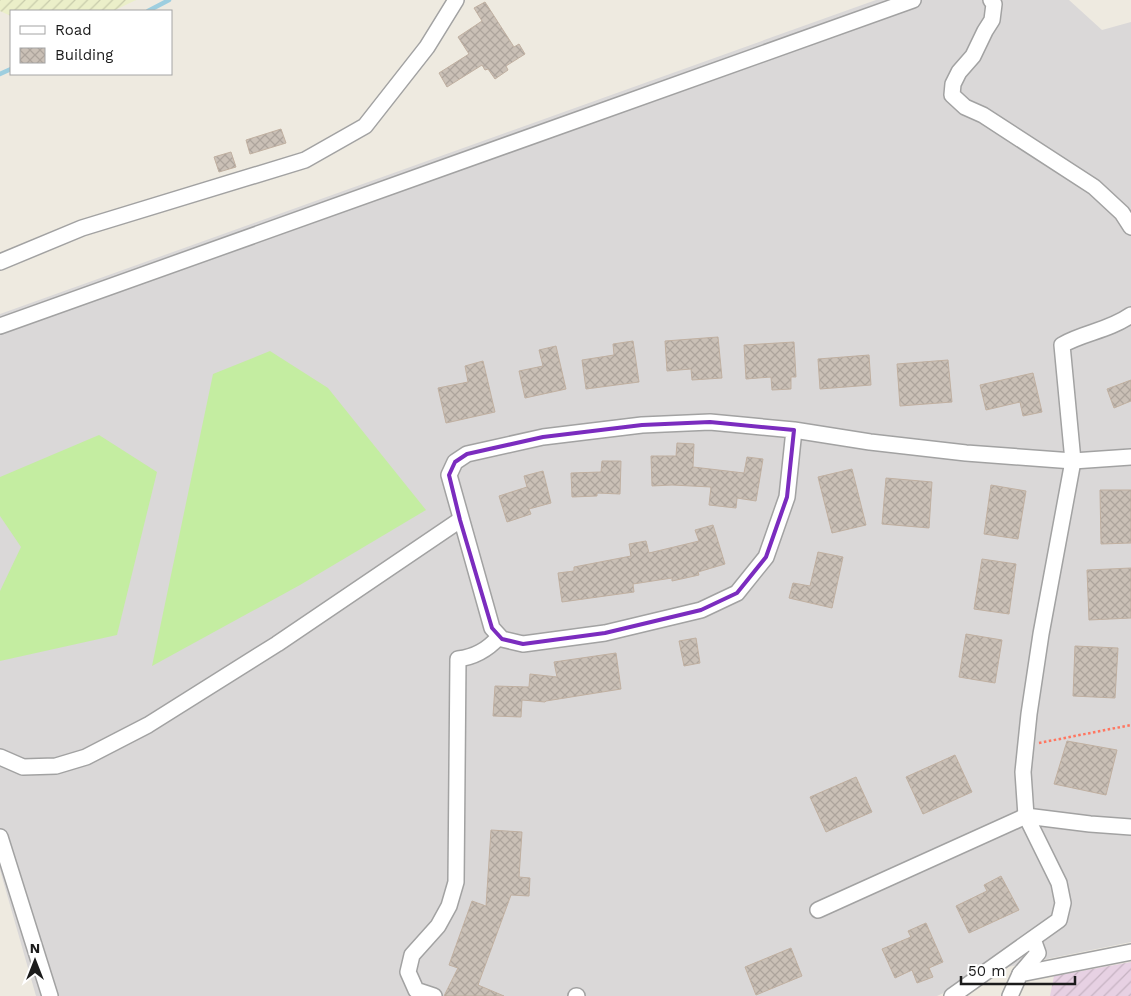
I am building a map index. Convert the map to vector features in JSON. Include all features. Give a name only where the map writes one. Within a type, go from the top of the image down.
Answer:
[{"type":"street","points":[[0,262],[82,228],[305,160],[348,136],[365,126],[426,47],[456,0]]},
{"type":"street","points":[[0,326],[913,0]]},
{"type":"street","points":[[991,0],[994,4],[992,20],[984,31],[973,56],[956,78],[953,84],[952,95],[965,107],[982,115],[1094,187],[1122,213],[1131,227]]},
{"type":"street","points":[[952,996],[1059,920],[1063,903],[1059,883],[1026,816],[1023,772],[1040,643],[1073,461],[1062,345],[1072,339],[1118,324],[1131,315]]},
{"type":"street","points":[[794,430],[787,497],[766,557],[737,593],[701,610],[605,633],[523,644],[502,640],[492,628],[460,520],[449,475],[454,462],[466,454],[543,437],[642,425],[710,422],[794,430],[870,442],[966,453],[1073,461],[1131,457]]},
{"type":"street","points":[[0,757],[24,767],[56,766],[86,757],[148,725],[277,644],[460,520]]},
{"type":"street","points":[[434,996],[416,990],[408,972],[412,955],[438,926],[449,906],[456,882],[458,659],[478,654],[489,648],[499,637]]},
{"type":"street","points":[[818,910],[1026,816],[1131,827]]},
{"type":"street","points":[[0,837],[50,996]]},
{"type":"street","points":[[1010,996],[1020,974],[1038,953],[1033,939]]},
{"type":"street","points":[[1020,974],[1131,952]]},
{"type":"path","points":[[1026,745],[1131,725]]},
{"type":"highlighted area","points":[[710,422],[794,430],[787,497],[766,557],[737,593],[701,610],[605,633],[523,644],[502,639],[492,628],[460,520],[449,475],[455,462],[467,454],[543,437],[642,425]]},
{"type":"shaded area","points":[[876,0],[1069,0],[1102,30],[1131,22],[1131,942],[993,970],[937,996],[36,996],[0,870],[0,314]]},
{"type":"shaded area","points":[[1131,962],[1131,996],[1050,996],[1054,976]]},
{"type":"green space","points":[[0,0],[136,0],[115,10],[10,10],[10,16],[0,11]]},
{"type":"green space","points":[[270,351],[328,388],[426,510],[300,585],[152,666],[213,374]]},
{"type":"green space","points":[[99,435],[157,472],[117,635],[0,661],[0,591],[21,547],[0,516],[0,477]]},
{"type":"building","points":[[485,2],[514,47],[519,44],[525,54],[506,66],[508,70],[495,79],[488,69],[485,70],[482,65],[447,87],[439,73],[469,54],[458,37],[482,21],[474,8]]},
{"type":"building","points":[[281,129],[286,143],[250,154],[246,140]]},
{"type":"building","points":[[231,152],[236,167],[219,172],[214,157]]},
{"type":"building","points":[[718,337],[722,378],[692,380],[691,369],[667,371],[665,341]]},
{"type":"building","points":[[633,341],[639,382],[586,389],[582,360],[614,355],[613,344]]},
{"type":"building","points":[[794,342],[796,377],[791,377],[791,389],[772,390],[771,377],[746,379],[744,345]]},
{"type":"building","points":[[556,346],[566,389],[525,398],[519,371],[543,366],[539,350]]},
{"type":"building","points":[[869,355],[871,385],[820,389],[818,359]]},
{"type":"building","points":[[948,360],[952,402],[900,406],[897,364]]},
{"type":"building","points":[[483,361],[495,412],[446,423],[438,388],[468,382],[465,366]]},
{"type":"building","points":[[1033,373],[1042,412],[1023,416],[1020,402],[986,410],[980,385]]},
{"type":"building","points":[[1131,380],[1131,401],[1114,408],[1107,389]]},
{"type":"building","points":[[677,443],[694,444],[693,467],[744,473],[747,457],[763,459],[756,501],[737,498],[736,508],[709,505],[711,487],[652,486],[651,456],[676,456]]},
{"type":"building","points":[[602,461],[621,461],[620,494],[597,493],[597,496],[572,497],[571,473],[601,472]]},
{"type":"building","points":[[852,469],[866,525],[832,533],[818,477]]},
{"type":"building","points":[[543,471],[551,503],[529,509],[531,514],[507,522],[499,496],[527,487],[524,476]]},
{"type":"building","points":[[886,478],[932,482],[929,528],[882,524]]},
{"type":"building","points":[[991,485],[1026,491],[1018,539],[984,534]]},
{"type":"building","points":[[1100,490],[1131,490],[1131,543],[1101,544]]},
{"type":"building","points":[[713,525],[725,564],[698,572],[699,575],[672,581],[672,578],[633,584],[634,592],[562,602],[558,573],[574,571],[574,567],[631,556],[629,544],[646,541],[649,553],[699,541],[695,530]]},
{"type":"building","points":[[818,552],[843,557],[832,608],[789,598],[793,583],[810,586]]},
{"type":"building","points":[[982,559],[1016,564],[1009,614],[974,609]]},
{"type":"building","points":[[1131,568],[1131,618],[1089,620],[1087,570]]},
{"type":"building","points":[[966,634],[1002,640],[995,683],[959,677]]},
{"type":"building","points":[[696,638],[700,663],[684,666],[679,641]]},
{"type":"building","points":[[1075,646],[1118,648],[1115,698],[1073,696]]},
{"type":"building","points":[[616,653],[621,689],[545,702],[522,700],[521,717],[493,716],[495,686],[529,687],[530,674],[557,677],[554,662]]},
{"type":"building","points":[[1067,741],[1117,750],[1106,795],[1054,784]]},
{"type":"building","points":[[955,755],[972,792],[923,814],[906,777]]},
{"type":"building","points":[[856,777],[872,812],[826,832],[810,797]]},
{"type":"building","points":[[491,830],[522,832],[519,877],[530,878],[529,896],[511,895],[478,985],[504,996],[444,996],[458,968],[449,965],[472,901],[486,906]]},
{"type":"building","points":[[1001,876],[1019,910],[969,933],[956,906],[987,891],[984,885]]},
{"type":"building","points":[[926,923],[943,962],[929,968],[933,977],[917,983],[912,970],[895,978],[882,949],[911,937],[908,931]]},
{"type":"building","points":[[791,948],[802,976],[756,995],[745,967]]},
{"type":"waterway","points":[[150,10],[169,0]]},
{"type":"waterway","points":[[0,74],[10,69]]}]
